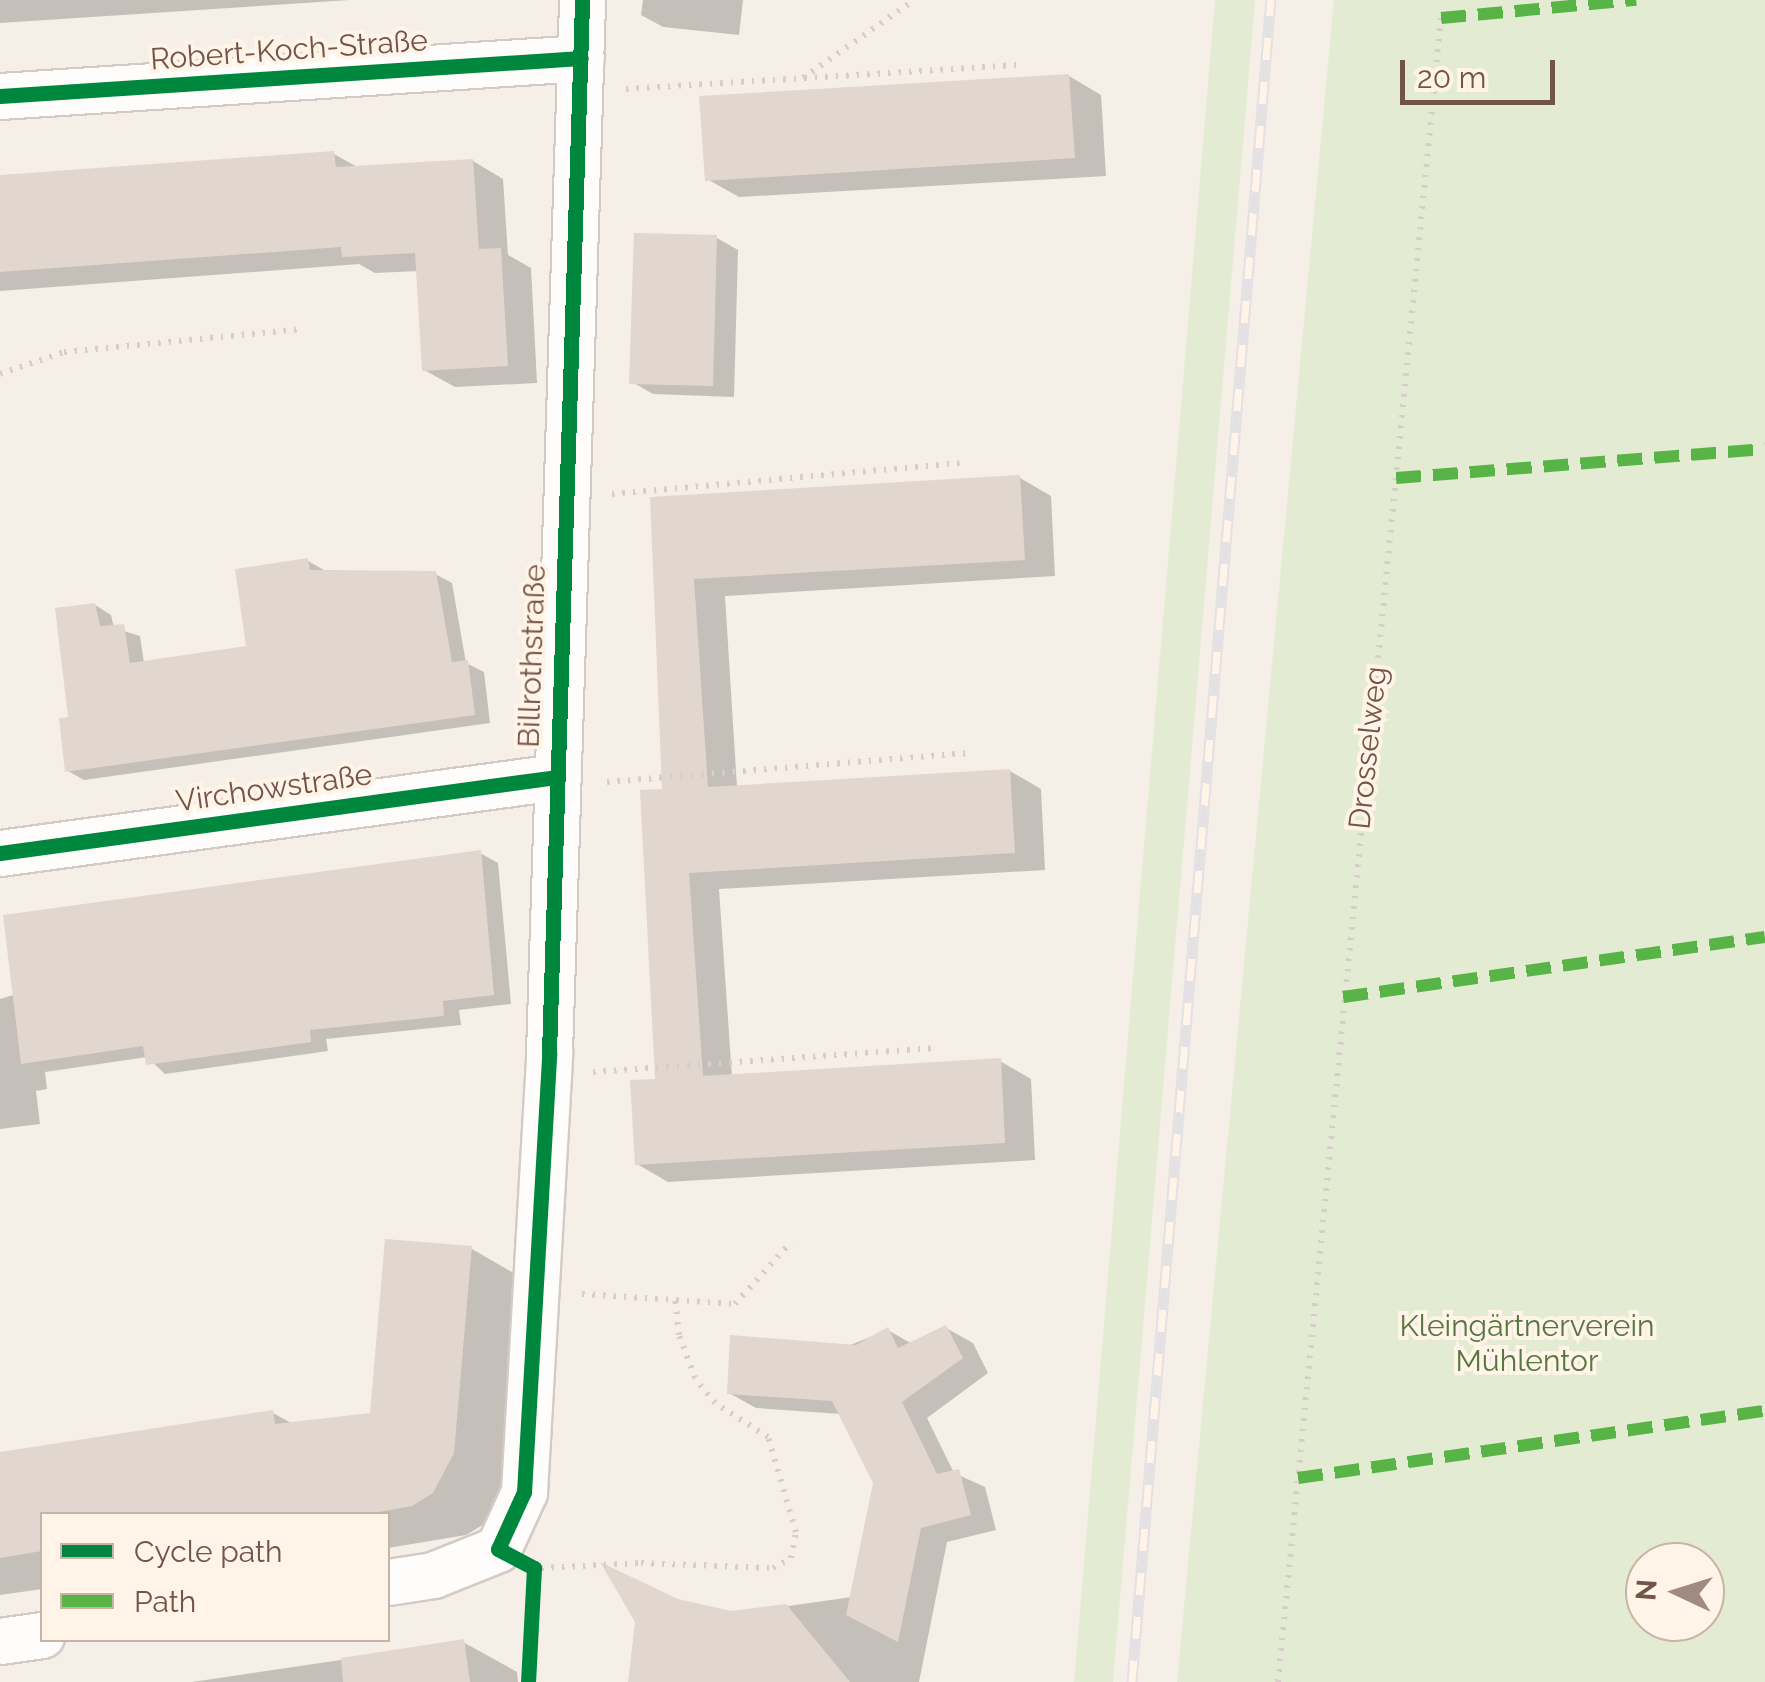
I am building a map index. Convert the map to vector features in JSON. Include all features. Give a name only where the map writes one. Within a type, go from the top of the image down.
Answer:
[{"type":"street","name":"Billrothstraße","points":[[516,1558],[524,1492],[547,1076],[582,0]]},
{"type":"street","name":"Robert-Koch-Straße","points":[[0,96],[579,75]]},
{"type":"street","name":"Virchowstraße","points":[[0,853],[556,782]]},
{"type":"street","points":[[390,1582],[516,1558]]},
{"type":"street","points":[[0,1641],[40,1635]]},
{"type":"path","points":[[802,78],[914,0]]},
{"type":"path","points":[[579,75],[802,78],[1020,66]]},
{"type":"path","points":[[0,374],[64,352],[303,329]]},
{"type":"path","points":[[566,498],[960,463]]},
{"type":"path","points":[[556,782],[968,752]]},
{"type":"path","points":[[547,1076],[935,1048]]},
{"type":"path","points":[[536,1291],[735,1304],[791,1242]]},
{"type":"path","points":[[516,1558],[773,1568],[791,1558],[796,1532],[768,1437],[715,1403],[695,1378],[679,1336],[675,1299]]},
{"type":"path","points":[[516,1558],[533,1587]]},
{"type":"green space","points":[[1215,0],[1255,0],[1113,1682],[1074,1682]]},
{"type":"green space","name":"Kleingärtnerverein Mühlentor","points":[[1334,0],[1765,0],[1765,1682],[1177,1682]]},
{"type":"building","points":[[1069,74],[1075,158],[705,181],[699,96]]},
{"type":"building","points":[[334,151],[336,167],[473,159],[479,249],[501,248],[508,366],[422,371],[415,253],[342,257],[341,247],[0,272],[0,175]]},
{"type":"building","points":[[634,233],[717,235],[713,386],[629,384]]},
{"type":"building","points":[[1020,475],[1025,560],[694,579],[708,787],[1010,769],[1015,853],[689,873],[703,1076],[1001,1058],[1005,1143],[635,1165],[630,1080],[655,1079],[640,790],[662,789],[650,497]]},
{"type":"building","points":[[308,558],[310,570],[436,571],[452,662],[468,660],[475,715],[65,772],[59,718],[68,717],[55,608],[95,603],[100,626],[124,624],[130,663],[246,646],[235,569]]},
{"type":"building","points":[[481,850],[494,995],[443,1001],[444,1016],[310,1030],[311,1042],[146,1065],[143,1046],[21,1064],[3,915]]},
{"type":"building","points":[[385,1239],[472,1246],[454,1453],[433,1493],[412,1506],[379,1512],[40,1512],[40,1551],[0,1558],[0,1452],[273,1410],[275,1424],[370,1413]]},
{"type":"building","points":[[946,1325],[963,1358],[902,1402],[937,1474],[959,1469],[971,1515],[921,1528],[898,1642],[846,1615],[873,1483],[832,1401],[727,1394],[730,1335],[856,1345],[888,1327],[898,1348]]},
{"type":"building","points":[[600,1562],[678,1599],[731,1611],[786,1604],[850,1682],[628,1682],[635,1622]]},
{"type":"building","points":[[464,1639],[470,1682],[343,1682],[341,1658]]},
{"type":"railway","points":[[1132,1682],[1271,0]]},
{"type":"marked path","points":[[1441,18],[1636,0]]},
{"type":"marked path","points":[[1396,478],[1765,449]]},
{"type":"marked path","points":[[1343,997],[1765,937]]},
{"type":"marked path","points":[[1298,1478],[1765,1411]]},
{"type":"cycle path","points":[[498,1549],[524,1492],[549,1053],[582,0]]},
{"type":"cycle path","points":[[0,96],[581,58]]},
{"type":"cycle path","points":[[0,853],[556,777]]},
{"type":"cycle path","points":[[498,1549],[534,1568],[528,1682]]}]
